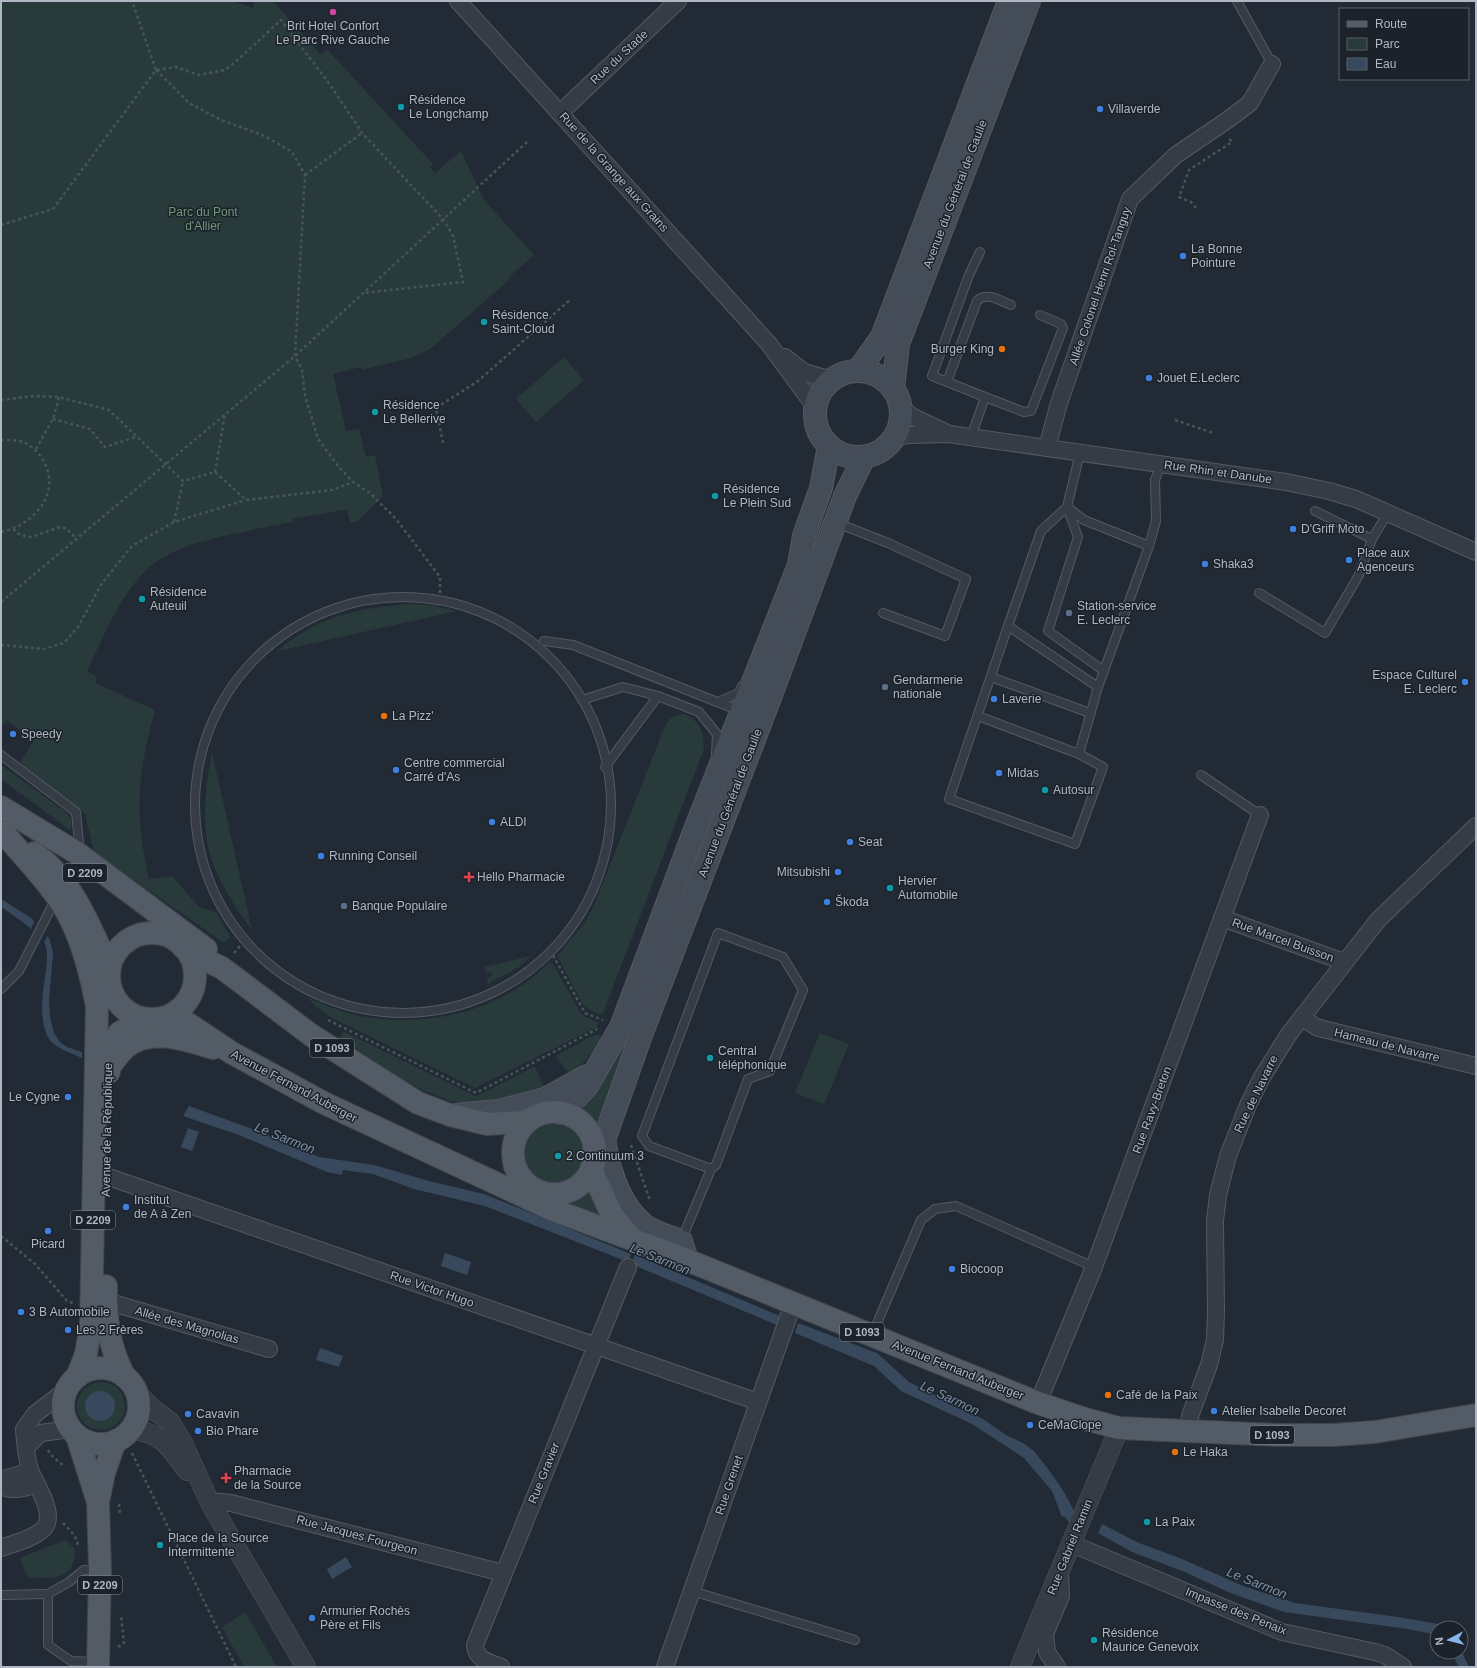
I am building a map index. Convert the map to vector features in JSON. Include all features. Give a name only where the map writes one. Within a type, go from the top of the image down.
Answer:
[{"type":"main road","name":"Avenue du Général de Gaulle","points":[[858,371],[882,337],[1010,1]]},
{"type":"main road","name":"Avenue du Général de Gaulle","points":[[897,398],[898,344],[1028,1]]},
{"type":"main road","points":[[858,371],[872,373],[884,379],[897,398],[901,418],[894,438],[886,447],[876,453],[864,457],[852,457],[840,453],[829,446],[820,435],[816,422],[816,407],[818,397],[831,380],[844,373],[858,371]]},
{"type":"main road","name":"Avenue du Général de Gaulle","points":[[561,1113],[587,1086],[621,1028],[693,835],[745,715],[799,565],[804,536],[822,488],[829,446]]},
{"type":"main road","name":"Avenue du Général de Gaulle","points":[[596,1153],[845,496],[864,457]]},
{"type":"main road","points":[[1,807],[77,853],[214,954],[231,957]]},
{"type":"main road","name":"D 2209","points":[[1,810],[176,942]]},
{"type":"main road","name":"Avenue de la République","points":[[2,832],[53,904],[70,918],[81,945],[90,974],[97,1006],[91,1324],[86,1354],[71,1383]]},
{"type":"main road","name":"Avenue de la République","points":[[2,832],[36,855],[60,875],[78,906],[109,976],[97,1006]]},
{"type":"main road","points":[[157,933],[176,942],[191,959],[195,973],[194,987],[188,1001],[177,1011],[154,1018],[132,1014],[121,1006],[113,995],[109,976],[113,957],[121,946],[132,938],[144,934],[157,933]]},
{"type":"main road","name":"D 1093","points":[[176,942],[199,957],[231,957],[311,1035],[418,1103],[450,1115],[487,1124],[527,1122]]},
{"type":"main road","name":"Avenue de la République","points":[[130,1384],[112,1349],[107,1324],[106,1176],[109,1066],[108,1051],[119,1033],[154,1018]]},
{"type":"main road","name":"Avenue Fernand Auberger","points":[[154,1018],[187,1024],[232,1053],[324,1103],[426,1152],[540,1195],[632,1239],[684,1251],[789,1316],[872,1336],[1038,1403]]},
{"type":"main road","points":[[109,1066],[126,1047],[142,1038],[166,1037],[182,1039],[232,1053]]},
{"type":"main road","points":[[450,1115],[499,1111],[545,1100],[597,1071]]},
{"type":"main road","points":[[561,1113],[573,1117],[583,1125],[591,1136],[596,1153],[585,1180],[576,1188],[565,1193],[540,1195],[518,1174],[514,1160],[514,1146],[518,1133],[527,1122],[543,1114],[561,1113]]},
{"type":"main road","name":"Avenue Fernand Auberger","points":[[426,1152],[540,1195]]},
{"type":"main road","points":[[596,1153],[607,1159],[624,1204],[645,1226],[684,1251]]},
{"type":"main road","name":"Avenue Fernand Auberger","points":[[596,1153],[612,1215],[632,1239]]},
{"type":"main road","points":[[106,1368],[115,1371],[130,1384],[138,1401],[138,1411],[136,1421],[123,1436],[105,1444],[95,1444],[86,1441],[74,1432],[63,1411],[71,1383],[86,1370],[106,1368]]},
{"type":"main road","name":"D 1093","points":[[1038,1403],[1085,1419],[1119,1428],[1283,1436],[1333,1435],[1392,1430],[1476,1415]]},
{"type":"main road","name":"D 2209","points":[[74,1432],[98,1502]]},
{"type":"main road","name":"D 2209","points":[[98,1665],[100,1570],[98,1502],[104,1473],[123,1436]]},
{"type":"street","name":"Rue de la Grange aux Grains","points":[[458,1],[769,344],[816,407]]},
{"type":"street","name":"Rue du Stade","points":[[560,113],[678,1]]},
{"type":"street","name":"Allée Colonel Henri Rol-Tanguy","points":[[1047,448],[1059,403],[1130,199],[1176,155],[1250,103],[1272,64]]},
{"type":"street","name":"Rue de la Grange aux Grains","points":[[769,344],[804,372],[831,380]]},
{"type":"street","name":"Rue Rhin et Danube","points":[[897,398],[913,417],[948,434]]},
{"type":"street","name":"Rue Rhin et Danube","points":[[894,438],[909,435],[948,434],[1286,482],[1356,498],[1476,552]]},
{"type":"street","name":"Rue Ravy-Breton","points":[[1038,1403],[1094,1267],[1260,815]]},
{"type":"street","name":"Rue de Navarre","points":[[1188,1431],[1190,1416],[1209,1365],[1215,1340],[1215,1221],[1221,1180],[1228,1156],[1248,1105],[1272,1060],[1302,1016],[1378,920],[1476,826]]},
{"type":"street","name":"Rue Marcel Buisson","points":[[1222,918],[1344,962]]},
{"type":"street","name":"Hameau de Navarre","points":[[1302,1016],[1316,1027],[1476,1066]]},
{"type":"street","name":"Rue Victor Hugo","points":[[106,1176],[758,1402]]},
{"type":"street","name":"Rue Gravier","points":[[501,1667],[481,1659],[476,1652],[475,1644],[628,1267]]},
{"type":"street","name":"Allée des Magnolias","points":[[106,1301],[269,1348]]},
{"type":"street","name":"Rue Grenet","points":[[665,1667],[789,1316]]},
{"type":"street","points":[[1,1548],[33,1536],[42,1531],[47,1525],[48,1515],[34,1477],[26,1446],[24,1429],[35,1414],[71,1383]]},
{"type":"street","points":[[130,1384],[152,1409],[170,1422],[183,1443],[209,1501]]},
{"type":"street","name":"Rue Gabriel Ramin","points":[[1025,1666],[1060,1571],[1119,1428]]},
{"type":"street","points":[[123,1436],[146,1431],[161,1439],[177,1456],[209,1501],[306,1667]]},
{"type":"street","points":[[26,1446],[41,1433],[74,1432]]},
{"type":"street","points":[[1,1479],[34,1477]]},
{"type":"street","points":[[1,1486],[5,1489],[27,1488],[34,1477]]},
{"type":"street","name":"Rue Jacques Fourgeon","points":[[209,1501],[231,1503],[503,1574]]},
{"type":"street","name":"Impasse des Penaix","points":[[1072,1544],[1282,1632],[1375,1652],[1385,1655],[1403,1667]]},
{"type":"street","points":[[1057,1667],[1047,1652],[1045,1634],[1061,1596],[1060,1571]]},
{"type":"lane","points":[[1237,1],[1272,64]]},
{"type":"lane","points":[[980,252],[969,276],[932,376],[1024,412],[1031,411],[1063,328],[1061,324],[1040,315]]},
{"type":"lane","points":[[947,382],[977,301],[981,297],[986,296],[1011,305]]},
{"type":"lane","points":[[971,437],[985,397]]},
{"type":"lane","points":[[1080,453],[1068,507],[1078,537],[1048,631],[1104,671]]},
{"type":"lane","points":[[1079,754],[1098,687],[1149,546],[1156,521],[1155,480],[1161,464]]},
{"type":"lane","points":[[1068,507],[1084,520],[1149,546]]},
{"type":"lane","points":[[978,716],[1079,754],[1103,767],[1075,844],[949,799],[1041,531],[1068,507]]},
{"type":"lane","points":[[1315,511],[1372,539]]},
{"type":"lane","points":[[1259,593],[1324,633],[1360,575],[1372,539],[1388,513]]},
{"type":"lane","points":[[836,523],[888,543],[966,579],[945,636],[883,613]]},
{"type":"lane","points":[[544,641],[582,700],[605,767],[611,808],[602,866],[573,926],[518,980],[478,1002],[458,1008],[435,1012],[389,1015],[338,1004],[315,994],[268,962],[246,939],[222,908],[211,882],[200,849],[195,815],[196,783],[202,750],[224,697],[246,669],[269,646],[291,630],[319,616],[352,604],[380,598],[412,596],[440,598],[489,613],[544,641],[573,645],[718,702],[745,715]]},
{"type":"lane","points":[[718,702],[739,693],[765,634],[771,615],[782,609]]},
{"type":"lane","points":[[1008,626],[1098,687]]},
{"type":"lane","points":[[991,677],[1090,713]]},
{"type":"lane","points":[[582,700],[623,687],[658,696],[699,712],[717,734],[716,760],[693,835]]},
{"type":"lane","points":[[605,767],[658,696]]},
{"type":"lane","points":[[1,755],[76,812],[79,843],[77,853]]},
{"type":"lane","points":[[1200,775],[1260,815]]},
{"type":"lane","points":[[1,989],[19,971],[53,904]]},
{"type":"lane","points":[[684,1251],[711,1169],[716,1165],[748,1078],[770,1070],[802,990],[783,957],[718,933],[642,1136],[649,1146],[711,1169]]},
{"type":"lane","points":[[641,1035],[643,1004]]},
{"type":"lane","points":[[872,1336],[921,1220],[935,1209],[956,1206],[1094,1267]]},
{"type":"lane","points":[[1,1595],[48,1594],[69,1582],[84,1570],[100,1570]]},
{"type":"lane","points":[[692,1591],[854,1640]]},
{"type":"lane","points":[[48,1594],[48,1645],[71,1661],[98,1665]]},
{"type":"path","points":[[132,1],[156,70],[189,103],[220,120],[265,136],[292,152],[305,175],[295,356],[302,370],[305,396],[318,439],[338,466],[353,482],[370,493],[396,519],[440,577],[440,598]]},
{"type":"path","points":[[1,225],[53,209],[156,70],[176,67],[199,75],[225,70],[281,20],[331,86],[362,133],[443,219],[453,236],[463,282],[362,293]]},
{"type":"path","points":[[305,175],[362,133]]},
{"type":"path","points":[[1196,208],[1191,202],[1179,197],[1190,170],[1232,142],[1229,138],[1223,142]]},
{"type":"path","points":[[1,602],[295,356],[527,142]]},
{"type":"path","points":[[443,443],[436,408],[478,381],[571,299]]},
{"type":"path","points":[[1,400],[33,396],[59,397],[109,410],[183,481]]},
{"type":"path","points":[[36,449],[53,419],[59,397]]},
{"type":"path","points":[[216,472],[225,414]]},
{"type":"path","points":[[53,419],[90,429],[105,446],[136,436]]},
{"type":"path","points":[[1175,420],[1213,433]]},
{"type":"path","points":[[1,440],[21,441],[36,449],[44,462],[50,477],[48,494],[39,511],[13,529],[1,532]]},
{"type":"path","points":[[183,481],[216,472]]},
{"type":"path","points":[[216,472],[246,500]]},
{"type":"path","points":[[174,522],[183,481]]},
{"type":"path","points":[[1,645],[44,649],[64,643],[78,627],[102,583],[132,546],[174,522],[246,500],[332,490],[353,482]]},
{"type":"path","points":[[13,529],[20,535],[31,537],[60,527],[67,528],[76,538]]},
{"type":"path","points":[[231,957],[246,939]]},
{"type":"path","points":[[550,950],[584,1013],[609,1022]]},
{"type":"path","points":[[323,1018],[476,1093],[602,1025]]},
{"type":"path","points":[[1,1236],[35,1264],[67,1301],[76,1304]]},
{"type":"path","points":[[123,1436],[236,1667]]},
{"type":"green space","name":"Parc du Pont d'Allier","points":[[1,1],[232,1],[253,8],[255,1],[273,1],[320,54],[327,49],[433,164],[430,167],[435,173],[461,151],[484,200],[534,255],[508,278],[509,280],[430,349],[411,358],[362,370],[361,367],[333,374],[346,431],[359,429],[366,457],[375,455],[383,496],[358,521],[350,523],[347,509],[293,519],[293,522],[212,539],[177,550],[166,556],[146,570],[129,590],[109,624],[87,671],[97,677],[95,683],[155,710],[144,755],[140,786],[140,817],[143,850],[149,879],[172,876],[199,907],[216,912],[230,937],[224,943],[94,852],[85,814],[20,763],[34,740],[6,720],[1,727]]},
{"type":"green space","points":[[564,357],[584,380],[536,422],[516,399]]},
{"type":"green space","points":[[411,604],[430,605],[457,611],[278,651],[293,639],[324,621],[356,611]]},
{"type":"green space","points":[[685,714],[698,724],[703,737],[704,749],[603,1013],[599,1015],[584,1006],[558,958],[558,955],[583,925],[593,908],[665,726],[673,717]]},
{"type":"green space","points":[[212,752],[252,930],[220,880],[208,847],[205,811],[208,775]]},
{"type":"green space","points":[[1,765],[68,814],[72,824],[70,830],[1,779]]},
{"type":"green space","points":[[531,956],[519,967],[488,984],[487,978],[492,976],[491,972],[486,973],[484,967]]},
{"type":"green space","points":[[550,962],[553,964],[581,1014],[598,1022],[597,1027],[475,1088],[330,1017],[315,1006],[307,997],[355,1015],[394,1020],[433,1018],[471,1010],[506,995],[518,988]]},
{"type":"green space","points":[[343,1031],[475,1096],[535,1066],[546,1092],[476,1106],[451,1101],[425,1091],[404,1080],[340,1038]]},
{"type":"green space","points":[[820,1033],[849,1044],[824,1104],[795,1093]]},
{"type":"green space","points":[[599,1034],[602,1039],[579,1067],[570,1075],[556,1056],[590,1037]]},
{"type":"green space","points":[[627,1036],[629,1036],[597,1131],[588,1117],[575,1109],[603,1080]]},
{"type":"green space","points":[[554,1124],[570,1129],[575,1133],[579,1138],[584,1154],[579,1170],[575,1175],[570,1179],[554,1184],[538,1179],[533,1175],[529,1170],[524,1154],[529,1138],[533,1133],[538,1129]]},
{"type":"green space","points":[[587,1189],[590,1189],[609,1222],[557,1203],[575,1198]]},
{"type":"green space","points":[[96,1382],[106,1382],[118,1389],[125,1401],[125,1411],[118,1423],[106,1430],[96,1430],[88,1426],[81,1419],[77,1411],[77,1401],[81,1393],[88,1386]]},
{"type":"green space","points":[[65,1540],[75,1549],[74,1559],[67,1572],[54,1577],[29,1577],[25,1572],[20,1558]]},
{"type":"green space","points":[[245,1612],[277,1667],[244,1667],[222,1627]]},
{"type":"water","points":[[1,899],[31,918],[49,938],[53,953],[49,1000],[50,1018],[54,1033],[60,1042],[67,1047],[82,1052],[82,1058],[57,1046],[50,1040],[44,1027],[42,1010],[47,961],[45,944],[32,929],[1,907]]},
{"type":"water","points":[[189,1106],[252,1129],[319,1157],[374,1165],[429,1181],[484,1194],[631,1254],[628,1262],[485,1206],[414,1189],[373,1174],[343,1170],[342,1175],[327,1172],[239,1135],[183,1116]]},
{"type":"water","points":[[188,1128],[199,1132],[192,1151],[181,1147]]},
{"type":"water","points":[[445,1253],[471,1262],[467,1275],[441,1266]]},
{"type":"water","points":[[635,1255],[780,1316],[777,1325],[631,1264]]},
{"type":"water","points":[[798,1323],[877,1353],[909,1382],[983,1419],[1006,1435],[1023,1443],[1034,1451],[1066,1495],[1074,1511],[1069,1522],[1064,1516],[1062,1517],[1052,1491],[1024,1458],[972,1424],[901,1391],[874,1366],[795,1333]]},
{"type":"water","points":[[320,1348],[343,1356],[339,1367],[316,1360]]},
{"type":"water","points":[[100,1391],[111,1395],[115,1406],[111,1417],[100,1421],[89,1417],[85,1406],[89,1395]]},
{"type":"water","points":[[1102,1524],[1139,1543],[1182,1559],[1243,1586],[1295,1603],[1429,1622],[1429,1633],[1408,1629],[1284,1612],[1228,1592],[1185,1572],[1132,1552],[1098,1533]]},
{"type":"water","points":[[346,1557],[352,1567],[332,1579],[327,1569]]},
{"type":"water","points":[[1455,1660],[1466,1660],[1469,1667],[1459,1667]]},
{"type":"pier","points":[[35,920],[48,934],[43,945],[30,931]]},
{"type":"place","name":"Brit Hotel Confort Le Parc Rive Gauche","points":[[333,12]]},
{"type":"place","name":"Résidence Le Longchamp","points":[[401,107]]},
{"type":"place","name":"Villaverde","points":[[1100,109]]},
{"type":"place","name":"La Bonne Pointure","points":[[1183,256]]},
{"type":"place","name":"Résidence Saint-Cloud","points":[[484,322]]},
{"type":"place","name":"Burger King","points":[[1002,349]]},
{"type":"place","name":"Jouet E.Leclerc","points":[[1149,378]]},
{"type":"place","name":"Résidence Le Bellerive","points":[[375,412]]},
{"type":"place","name":"Résidence Le Plein Sud","points":[[715,496]]},
{"type":"place","name":"D'Griff Moto","points":[[1293,529]]},
{"type":"place","name":"Place aux Agenceurs","points":[[1349,560]]},
{"type":"place","name":"Shaka3","points":[[1205,564]]},
{"type":"place","name":"Résidence Auteuil","points":[[142,599]]},
{"type":"place","name":"Station-service E. Leclerc","points":[[1069,613]]},
{"type":"place","name":"Espace Culturel E. Leclerc","points":[[1465,682]]},
{"type":"place","name":"Gendarmerie nationale","points":[[885,687]]},
{"type":"place","name":"Laverie","points":[[994,699]]},
{"type":"place","name":"La Pizz'","points":[[384,716]]},
{"type":"place","name":"Speedy","points":[[13,734]]},
{"type":"place","name":"Centre commercial Carré d'As","points":[[396,770]]},
{"type":"place","name":"Midas","points":[[999,773]]},
{"type":"place","name":"Autosur","points":[[1045,790]]},
{"type":"place","name":"ALDI","points":[[492,822]]},
{"type":"place","name":"Seat","points":[[850,842]]},
{"type":"place","name":"Running Conseil","points":[[321,856]]},
{"type":"place","name":"Mitsubishi","points":[[838,872]]},
{"type":"place","name":"Hello Pharmacie","points":[[469,877]]},
{"type":"place","name":"Hervier Automobile","points":[[890,888]]},
{"type":"place","name":"Škoda","points":[[827,902]]},
{"type":"place","name":"Banque Populaire","points":[[344,906]]},
{"type":"place","name":"Central téléphonique","points":[[710,1058]]},
{"type":"place","name":"Le Cygne","points":[[68,1097]]},
{"type":"place","name":"2 Continuum 3","points":[[558,1156]]},
{"type":"place","name":"Institut de A à Zen","points":[[126,1207]]},
{"type":"place","name":"Picard","points":[[48,1231]]},
{"type":"place","name":"Biocoop","points":[[952,1269]]},
{"type":"place","name":"3 B Automobile","points":[[21,1312]]},
{"type":"place","name":"Les 2 Frères","points":[[68,1330]]},
{"type":"place","name":"Café de la Paix","points":[[1108,1395]]},
{"type":"place","name":"Atelier Isabelle Decoret","points":[[1214,1411]]},
{"type":"place","name":"Cavavin","points":[[188,1414]]},
{"type":"place","name":"CeMaClope","points":[[1030,1425]]},
{"type":"place","name":"Bio Phare","points":[[198,1431]]},
{"type":"place","name":"Le Haka","points":[[1175,1452]]},
{"type":"place","name":"Pharmacie de la Source","points":[[226,1478]]},
{"type":"place","name":"La Paix","points":[[1147,1522]]},
{"type":"place","name":"Place de la Source Intermittente","points":[[160,1545]]},
{"type":"place","name":"Armurier Rochès Père et Fils","points":[[312,1618]]},
{"type":"place","name":"Résidence Maurice Genevoix","points":[[1094,1640]]},
{"type":"water label","name":"Le Sarmon","points":[[285,1138]]},
{"type":"water label","name":"Le Sarmon","points":[[660,1259]]},
{"type":"water label","name":"Le Sarmon","points":[[950,1398]]},
{"type":"water label","name":"Le Sarmon","points":[[1257,1583]]}]
